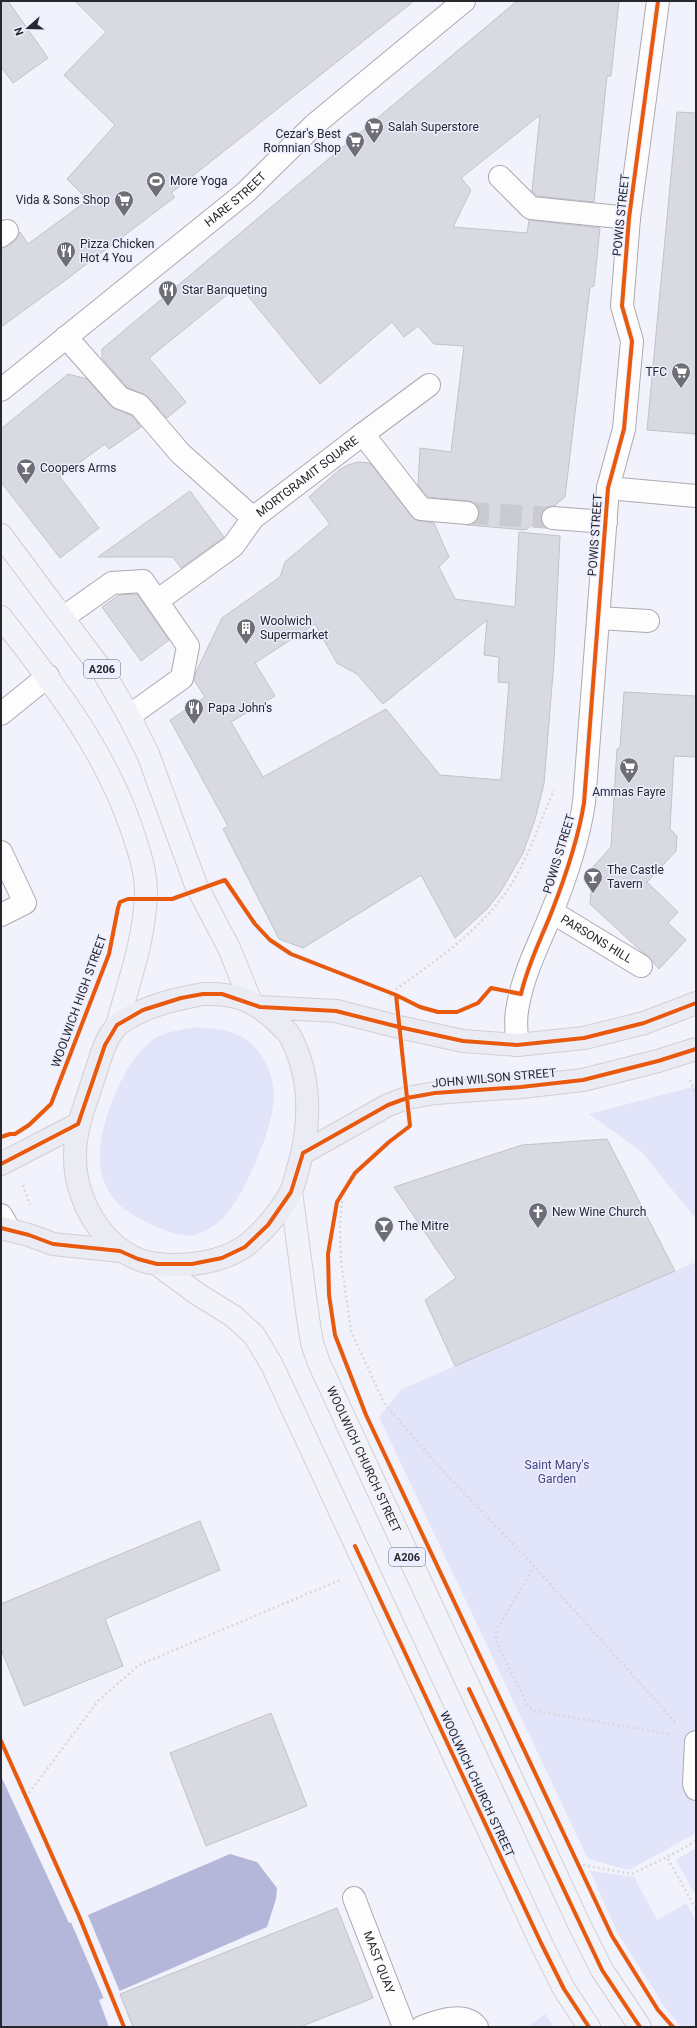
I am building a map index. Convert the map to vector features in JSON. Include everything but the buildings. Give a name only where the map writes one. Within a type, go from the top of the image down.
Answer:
[{"type":"highway","points":[[120,1251],[99,1228],[86,1206],[77,1178],[75,1156],[78,1124],[105,1045],[117,1025],[143,1010],[181,998],[203,994],[222,994],[256,1004],[336,1011],[399,1028],[463,1040],[517,1045],[584,1038],[644,1023],[696,1003]]},
{"type":"highway","points":[[4,1224],[53,1244],[120,1251],[138,1259],[157,1264],[192,1264],[222,1258],[245,1247],[268,1225],[291,1192],[303,1153],[308,1108],[307,1090],[301,1063],[289,1034],[256,1004]]},
{"type":"highway","name":"JOHN WILSON STREET","points":[[303,1153],[388,1105],[407,1098],[435,1093],[515,1088],[583,1080],[658,1061],[696,1048]]},
{"type":"highway","points":[[1,1164],[78,1124]]},
{"type":"main road","name":"A206","points":[[1,535],[64,617],[104,673],[128,716],[148,754],[196,884],[256,1004]]},
{"type":"main road","points":[[1,617],[48,676],[91,740],[109,772],[123,804],[144,871],[146,892],[144,922],[117,1025]]},
{"type":"main road","name":"WOOLWICH CHURCH STREET","points":[[291,1192],[312,1343],[319,1363],[579,1924],[602,1970],[640,2027]]},
{"type":"main road","name":"WOOLWICH CHURCH STREET","points":[[157,1264],[196,1293],[233,1316],[254,1335],[272,1365],[541,1943],[564,1989],[589,2027]]},
{"type":"street","name":"HARE STREET","points":[[1,390],[246,192],[314,125],[464,1]]},
{"type":"street","name":"POWIS STREET","points":[[517,1045],[517,1012],[528,968],[552,912],[579,832],[584,803],[608,488],[624,429],[632,341],[622,306],[629,218],[658,1]]},
{"type":"street","points":[[500,177],[530,208],[629,218]]},
{"type":"street","name":"MORTGRAMIT SQUARE","points":[[66,337],[120,398],[139,405],[180,453],[253,518],[363,434],[420,509],[467,512]]},
{"type":"street","points":[[363,434],[429,385]]},
{"type":"street","points":[[608,488],[696,496]]},
{"type":"street","points":[[157,601],[233,546],[253,518]]},
{"type":"street","points":[[553,518],[606,522]]},
{"type":"street","points":[[64,617],[112,583],[143,581],[188,646],[182,678],[128,716]]},
{"type":"street","points":[[599,618],[648,621]]},
{"type":"street","points":[[1,714],[48,676]]},
{"type":"street","points":[[1,852],[25,903],[1,915]]},
{"type":"street","name":"PARSONS HILL","points":[[552,912],[641,966]]},
{"type":"street","points":[[693,1741],[694,1784],[696,1789]]},
{"type":"street","name":"MAST QUAY","points":[[354,1898],[404,2027]]},
{"type":"street","points":[[422,2027],[455,2018],[473,2022],[477,2027]]},
{"type":"path","points":[[391,993],[465,939],[501,899],[520,870],[554,790]]},
{"type":"path","points":[[690,1079],[696,1095]]},
{"type":"path","points":[[21,1179],[32,1210]]},
{"type":"path","points":[[342,1201],[340,1225],[341,1261],[351,1331],[384,1403],[444,1472],[534,1566],[693,1741]]},
{"type":"path","points":[[534,1566],[498,1628],[495,1639],[528,1706],[535,1711],[693,1741]]},
{"type":"path","points":[[26,1798],[98,1701],[139,1664],[344,1578]]},
{"type":"path","points":[[23,1790],[29,1804]]},
{"type":"path","points":[[581,1865],[632,1874],[696,1841]]},
{"type":"path","points":[[667,1857],[696,1909]]},
{"type":"green space","points":[[198,1027],[230,1032],[242,1037],[253,1045],[263,1057],[270,1072],[274,1095],[270,1122],[265,1139],[251,1173],[235,1202],[225,1216],[213,1226],[199,1234],[187,1235],[169,1232],[149,1224],[122,1207],[112,1197],[105,1185],[100,1165],[100,1150],[102,1134],[113,1099],[130,1066],[139,1053],[160,1035]]},
{"type":"green space","points":[[696,1086],[696,1219],[641,1151],[589,1114]]},
{"type":"green space","name":"Saint Mary's Garden","points":[[696,1262],[696,1833],[629,1870],[588,1859],[379,1417],[402,1389]]},
{"type":"green space","points":[[696,1848],[696,1896],[676,1860]]},
{"type":"green space","points":[[590,1871],[634,1877],[657,1920],[686,1903],[696,1921],[696,2027],[681,2027],[664,2006],[617,1932]]},
{"type":"green space","points":[[545,2014],[554,2027],[527,2027]]},
{"type":"shaded area","points":[[1,1776],[69,1923],[230,1854],[257,1862],[277,1888],[276,1899],[267,1927],[99,2000],[109,2027],[1,2027]]},
{"type":"pier","points":[[87,1913],[120,1992],[104,1999],[70,1920]]},
{"type":"tunnel","points":[[467,513],[553,518]]},
{"type":"cycle path","name":"WOOLWICH HIGH STREET","points":[[1,1137],[15,1134],[29,1125],[51,1104],[109,954],[120,902],[128,899],[172,899],[225,880],[255,924],[270,940],[291,954],[396,995],[420,1007],[438,1012],[457,1012],[478,1003],[491,988],[521,994],[531,962],[567,871],[575,844],[584,803],[608,488],[624,429],[632,341],[622,306],[629,218],[658,1]]},
{"type":"cycle path","points":[[1,1164],[78,1124],[105,1045],[117,1025],[143,1010],[181,998],[203,994],[222,994],[260,1007],[336,1011],[463,1041],[517,1045],[584,1038],[644,1023],[696,1003]]},
{"type":"cycle path","points":[[396,995],[410,1126],[389,1142],[355,1173],[337,1202],[328,1254],[329,1295],[335,1335],[366,1415],[612,1936],[658,2010],[673,2027]]},
{"type":"cycle path","points":[[1,1228],[29,1235],[53,1244],[120,1251],[138,1259],[157,1264],[192,1264],[222,1258],[245,1247],[268,1225],[291,1192],[303,1153],[388,1105],[407,1098],[435,1093],[521,1087],[583,1080],[658,1061],[696,1049]]},
{"type":"cycle path","points":[[355,1546],[541,1943],[564,1989],[589,2027]]},
{"type":"cycle path","points":[[469,1689],[602,1970],[640,2027]]},
{"type":"cycle path","points":[[1,1741],[79,1916],[124,2027]]},
{"type":"place","name":"Salah Superstore","points":[[374,144]]},
{"type":"place","name":"Cezar's Best Romnian Shop","points":[[355,158]]},
{"type":"place","name":"More Yoga","points":[[156,198]]},
{"type":"place","name":"Vida & Sons Shop","points":[[124,217]]},
{"type":"place","name":"Pizza Chicken Hot 4 You","points":[[66,268]]},
{"type":"place","name":"Star Banqueting","points":[[168,307]]},
{"type":"place","name":"TFC","points":[[681,389]]},
{"type":"place","name":"Coopers Arms","points":[[26,485]]},
{"type":"place","name":"Woolwich Supermarket","points":[[246,645]]},
{"type":"place","name":"Papa John's","points":[[194,725]]},
{"type":"place","name":"Ammas Fayre","points":[[629,784]]},
{"type":"place","name":"The Castle Tavern","points":[[593,894]]},
{"type":"place","name":"New Wine Church","points":[[538,1229]]},
{"type":"place","name":"The Mitre","points":[[384,1243]]}]
